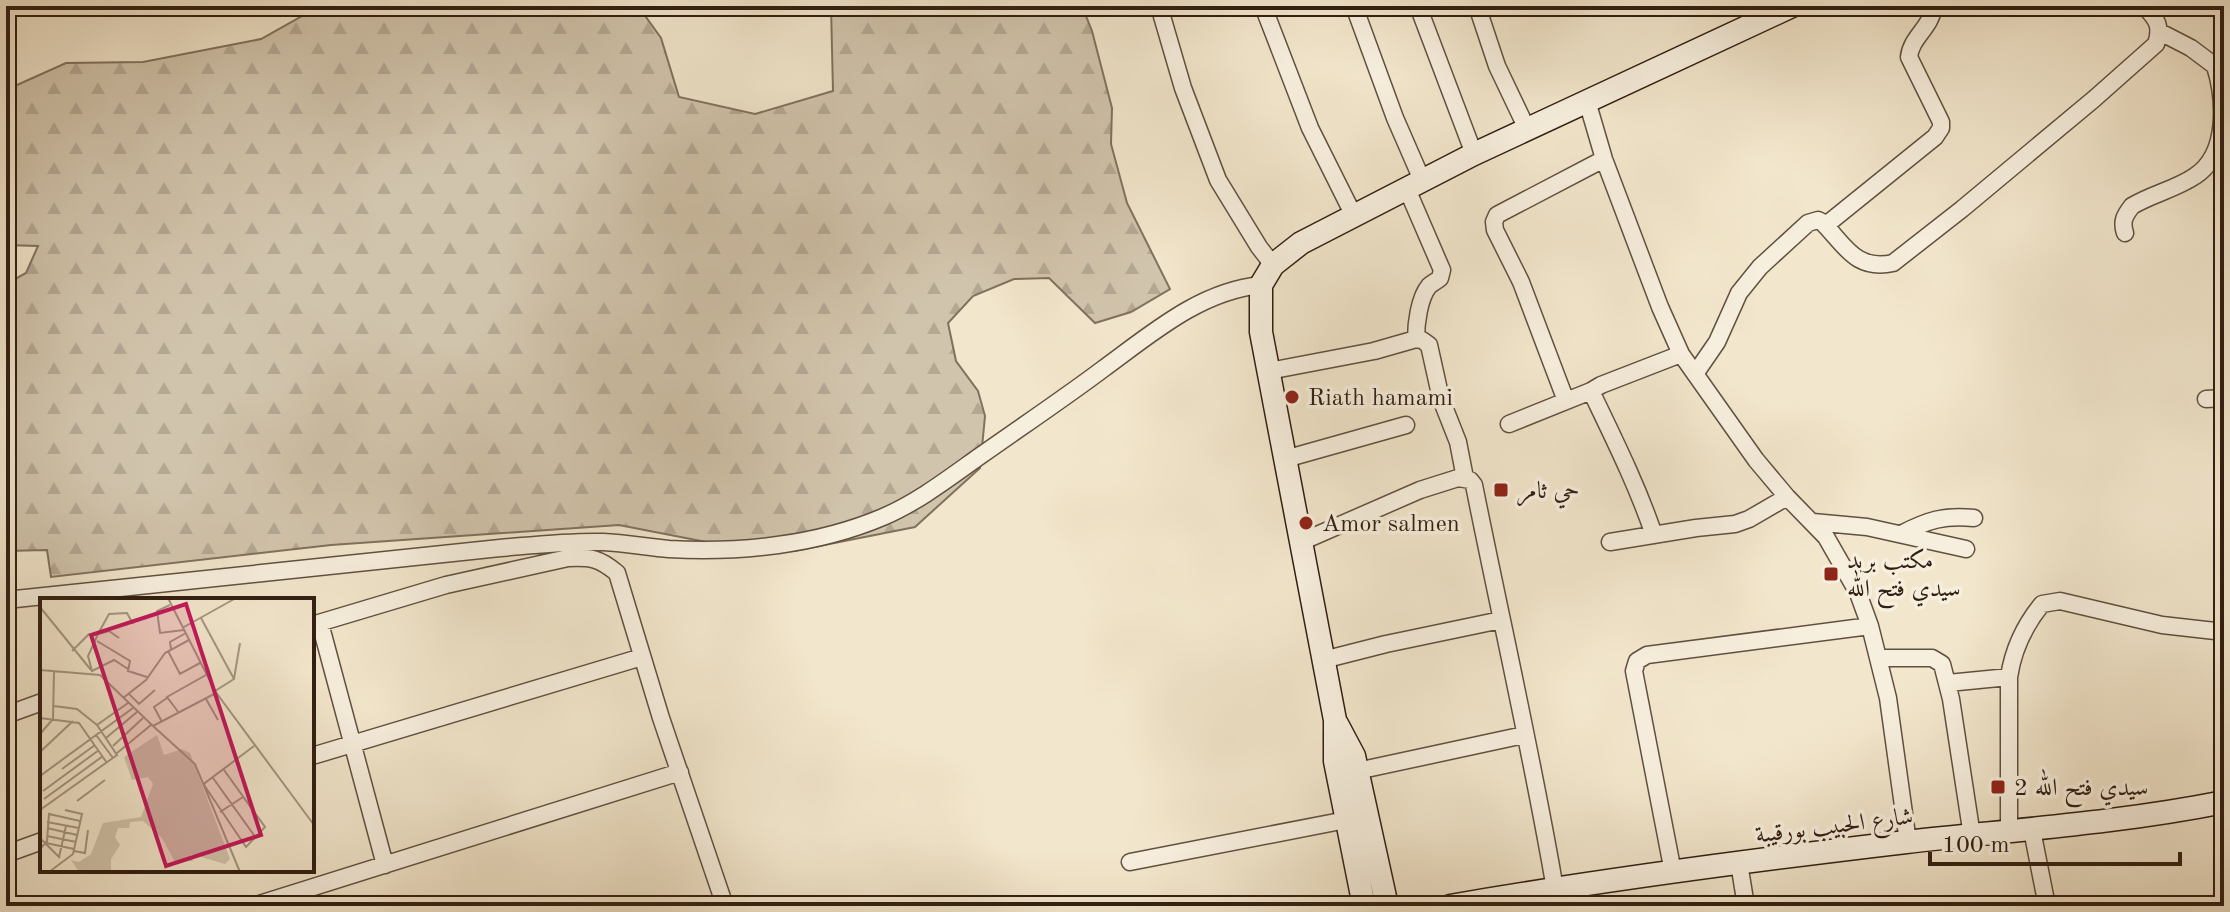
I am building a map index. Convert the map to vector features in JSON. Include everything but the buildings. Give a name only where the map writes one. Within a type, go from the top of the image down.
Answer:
[{"type":"main road","points":[[1364,906],[1335,761],[1335,720],[1261,332],[1267,275],[1301,243],[1415,184],[1792,6]]},
{"type":"main road","points":[[1335,720],[1354,756],[1387,906]]},
{"type":"main road","name":"شارع الحبيب بورقيبة","points":[[1450,906],[1739,863],[2020,831],[2224,802]]},
{"type":"street","points":[[6,600],[578,542],[720,550],[804,541],[853,529],[886,515],[946,480],[1163,325],[1210,298],[1267,275],[1259,247],[1218,180],[1183,88],[1159,6]]},
{"type":"street","points":[[1263,6],[1310,128],[1354,216]]},
{"type":"street","points":[[1354,6],[1395,118],[1442,270],[1440,278],[1430,285],[1422,303],[1416,323],[1416,339]]},
{"type":"street","points":[[1418,6],[1474,154]]},
{"type":"street","points":[[1477,6],[1497,66],[1527,129]]},
{"type":"street","points":[[1826,225],[1935,137],[1941,128],[1941,122],[1909,57],[1910,49],[1924,32],[1934,6]]},
{"type":"street","points":[[1695,374],[1710,355],[1739,293],[1760,267],[1808,223],[1818,220],[1826,225],[1851,254],[1862,261],[1879,266],[1893,263],[1962,209],[2156,44],[2160,32],[2144,6]]},
{"type":"street","points":[[2125,233],[2122,224],[2132,206],[2197,176],[2210,162],[2218,145],[2222,116],[2220,67],[2160,32]]},
{"type":"street","points":[[1587,101],[1604,159],[1681,354],[1756,460],[1833,548],[1858,593],[1879,658],[1897,755],[1908,842]]},
{"type":"street","points":[[1566,401],[1521,282],[1494,222],[1497,215],[1604,159]]},
{"type":"street","points":[[1269,371],[1422,340],[1429,345],[1441,399],[1458,442],[1465,478]]},
{"type":"street","points":[[1509,424],[1681,354]]},
{"type":"street","points":[[1591,391],[1643,500],[1654,535]]},
{"type":"street","points":[[2206,399],[2224,398]]},
{"type":"street","points":[[1285,459],[1406,425]]},
{"type":"street","points":[[1301,542],[1449,480],[1465,478],[1474,485],[1540,801],[1555,889]]},
{"type":"street","points":[[1610,542],[1735,524],[1787,497]]},
{"type":"street","points":[[1901,534],[1934,519],[1950,516],[1974,518]]},
{"type":"street","points":[[1813,522],[1867,527],[1966,549]]},
{"type":"street","points":[[385,865],[316,624],[446,585],[568,558],[588,557],[603,561],[617,573],[725,906]]},
{"type":"street","points":[[2047,906],[2020,831],[2009,677],[2012,656],[2042,604],[2060,601],[2162,625],[2224,632]]},
{"type":"street","points":[[1323,660],[1401,640],[1501,620]]},
{"type":"street","points":[[1673,872],[1634,671],[1637,661],[1647,655],[1870,626]]},
{"type":"street","points":[[314,755],[642,657]]},
{"type":"street","points":[[1879,658],[1932,658],[1942,664],[1948,683],[1972,836]]},
{"type":"street","points":[[1948,683],[2009,677]]},
{"type":"street","points":[[6,715],[40,703]]},
{"type":"street","points":[[1357,771],[1524,735]]},
{"type":"street","points":[[253,906],[680,772]]},
{"type":"street","points":[[1130,862],[1346,820]]},
{"type":"street","points":[[6,854],[40,842]]},
{"type":"street","points":[[1739,863],[1746,906]]},
{"type":"street","points":[[6,893],[12,906]]},
{"type":"green space","points":[[320,6],[638,6],[661,38],[679,97],[755,114],[833,91],[831,6],[1082,6],[1092,31],[1112,108],[1111,144],[1127,203],[1170,289],[1131,312],[1095,323],[1049,278],[1014,279],[973,296],[948,323],[956,361],[978,391],[985,416],[980,468],[915,527],[794,551],[742,549],[619,525],[331,545],[51,577],[47,550],[6,551],[6,284],[26,273],[38,246],[6,245],[8,89],[66,63],[143,62],[261,39]]},
{"type":"place","name":"Riath hamami","points":[[1292,397]]},
{"type":"place","name":"حي ثامر","points":[[1501,490]]},
{"type":"place","name":"Amor salmen","points":[[1306,523]]},
{"type":"place","name":"مكتب بريد سيدي فتح الله","points":[[1831,574]]},
{"type":"place","name":"2 سيدي فتح الله","points":[[1998,787]]}]
